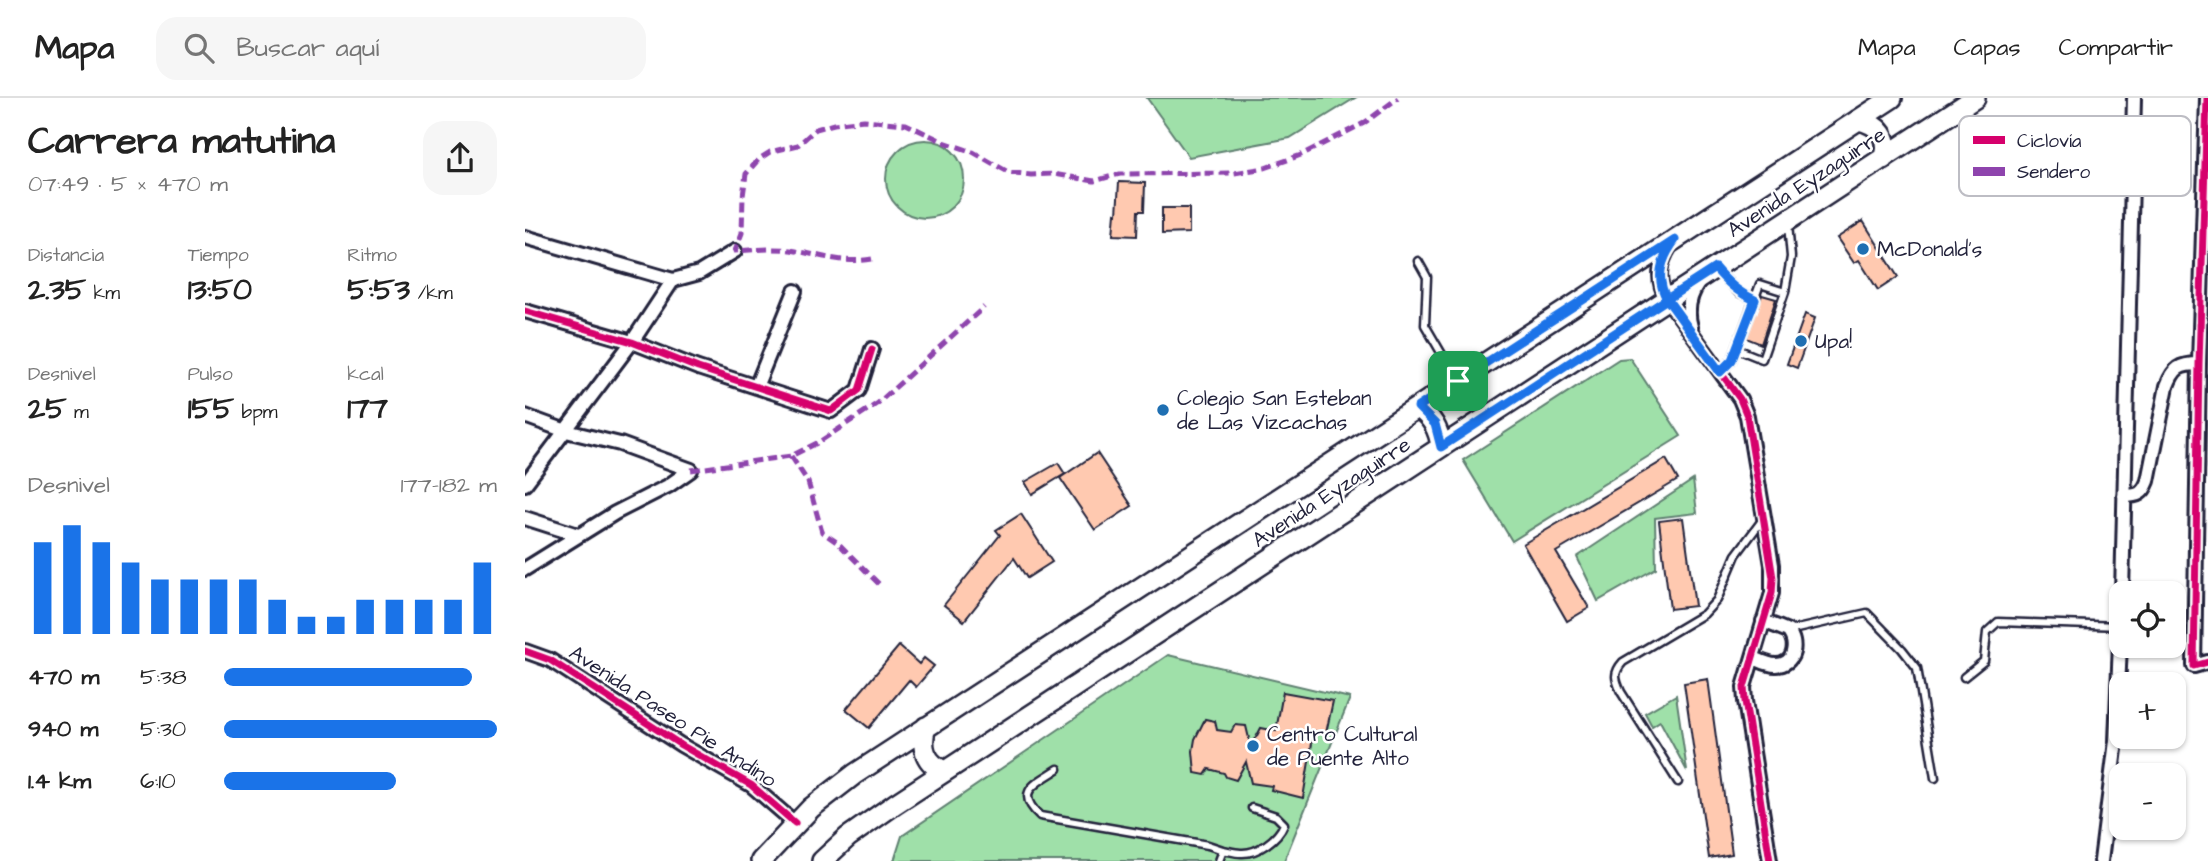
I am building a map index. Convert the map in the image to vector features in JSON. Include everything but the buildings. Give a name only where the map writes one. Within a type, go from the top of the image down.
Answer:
[{"type":"main road","name":"Avenida Eyzaguirre","points":[[761,861],[795,823],[832,789],[1892,98]]},
{"type":"main road","name":"Avenida Eyzaguirre","points":[[822,861],[863,825],[1975,98]]},
{"type":"main road","points":[[1858,120],[1869,123],[1881,132],[1886,148],[1883,159]]},
{"type":"main road","points":[[1418,407],[1435,424],[1441,447]]},
{"type":"main road","points":[[926,727],[923,742],[926,757],[934,766],[945,771]]},
{"type":"street","points":[[2134,98],[2134,116]]},
{"type":"street","points":[[2207,98],[2199,364],[2203,379],[2203,401],[2194,666],[2208,662]]},
{"type":"street","points":[[2122,581],[2132,196]]},
{"type":"street","points":[[525,237],[673,280],[699,273],[735,251]]},
{"type":"street","points":[[1675,240],[1665,254],[1659,275],[1660,284],[1667,299],[1740,399],[1747,416],[1764,518],[1773,578],[1772,593],[1744,687],[1770,861]]},
{"type":"street","points":[[1692,331],[1688,318],[1689,304],[1693,290],[1708,273]]},
{"type":"street","points":[[525,484],[632,342],[673,280]]},
{"type":"street","points":[[757,387],[795,291]]},
{"type":"street","points":[[525,311],[632,342],[698,368],[831,411],[859,390],[872,349]]},
{"type":"street","points":[[2124,496],[2137,496],[2144,491],[2167,386],[2172,375],[2180,366],[2199,364]]},
{"type":"street","points":[[525,416],[620,444],[691,470],[525,569]]},
{"type":"street","points":[[525,519],[578,535]]},
{"type":"street","points":[[1754,658],[1775,665],[1788,661],[1792,656],[1794,643],[1789,631],[1763,621]]},
{"type":"street","points":[[2194,648],[2208,644]]},
{"type":"street","name":"Avenida Paseo Pie Andino","points":[[525,651],[550,660],[681,745],[751,785],[795,823]]},
{"type":"street","points":[[2101,861],[2116,741],[2120,658]]},
{"type":"lane","points":[[1737,349],[1762,359],[1785,292],[1791,257],[1788,221]]},
{"type":"lane","points":[[1417,261],[1427,278],[1425,325],[1458,381]]},
{"type":"lane","points":[[1708,273],[1755,300]]},
{"type":"lane","points":[[1720,372],[1732,360],[1737,349],[1760,284],[1785,292]]},
{"type":"lane","points":[[1678,782],[1621,692],[1615,676],[1616,671],[1623,662],[1704,614],[1717,600],[1736,555],[1764,518]]},
{"type":"lane","points":[[1789,631],[1867,613],[1876,622],[1916,668],[1934,778]]},
{"type":"lane","points":[[1964,677],[1982,664],[1987,632],[1997,622],[2109,626]]},
{"type":"lane","points":[[1058,769],[1030,788],[1027,796],[1030,807],[1039,816],[1244,853],[1266,844],[1280,834],[1283,824],[1276,816],[1252,808]]},
{"type":"lane","points":[[1219,861],[1223,850]]},
{"type":"green space","points":[[1147,98],[1355,98],[1290,138],[1189,157]]},
{"type":"green space","points":[[917,140],[933,140],[947,146],[958,157],[964,171],[964,187],[958,201],[947,212],[933,218],[917,218],[903,212],[892,201],[886,187],[886,171],[892,157],[903,146]]},
{"type":"green space","points":[[1630,358],[1681,436],[1512,541],[1463,460],[1619,359]]},
{"type":"green space","points":[[1693,480],[1697,513],[1655,518],[1656,568],[1598,601],[1577,557]]},
{"type":"green space","points":[[1168,655],[1350,698],[1284,861],[894,861],[902,836]]},
{"type":"green space","points":[[1676,695],[1687,771],[1660,721],[1652,726],[1645,713]]},
{"type":"marked path","points":[[872,259],[843,260],[781,249],[735,251],[742,233],[746,174],[759,159],[770,152],[798,145],[816,129],[864,120],[906,124],[973,152],[1008,172],[1054,174],[1094,181],[1120,174],[1234,173],[1265,168],[1301,155],[1364,123],[1398,98]]},
{"type":"marked path","points":[[691,470],[791,456],[819,442],[878,403],[984,307]]},
{"type":"marked path","points":[[791,456],[808,482],[822,532],[838,543],[879,584]]},
{"type":"cycle path","points":[[2207,98],[2194,666],[2208,662]]},
{"type":"cycle path","points":[[1675,240],[1661,269],[1663,291],[1740,399],[1747,416],[1773,578],[1772,593],[1744,687],[1770,861]]},
{"type":"cycle path","points":[[525,311],[632,342],[698,368],[831,411],[859,390],[872,349]]},
{"type":"cycle path","points":[[525,651],[550,660],[681,745],[751,785],[795,823]]},
{"type":"place","name":"McDonald's","points":[[1863,249]]},
{"type":"place","name":"Upa!","points":[[1801,341]]},
{"type":"place","name":"Colegio San Esteban de Las Vizcachas","points":[[1163,410]]},
{"type":"place","name":"Centro Cultural de Puente Alto","points":[[1253,746]]},
{"type":"route","points":[[1458,381],[1418,407],[1435,424],[1441,447],[1667,299],[1715,268],[1738,292],[1755,300],[1732,360],[1720,372],[1667,299],[1660,284],[1660,268],[1665,254],[1675,240],[1458,381]]}]
